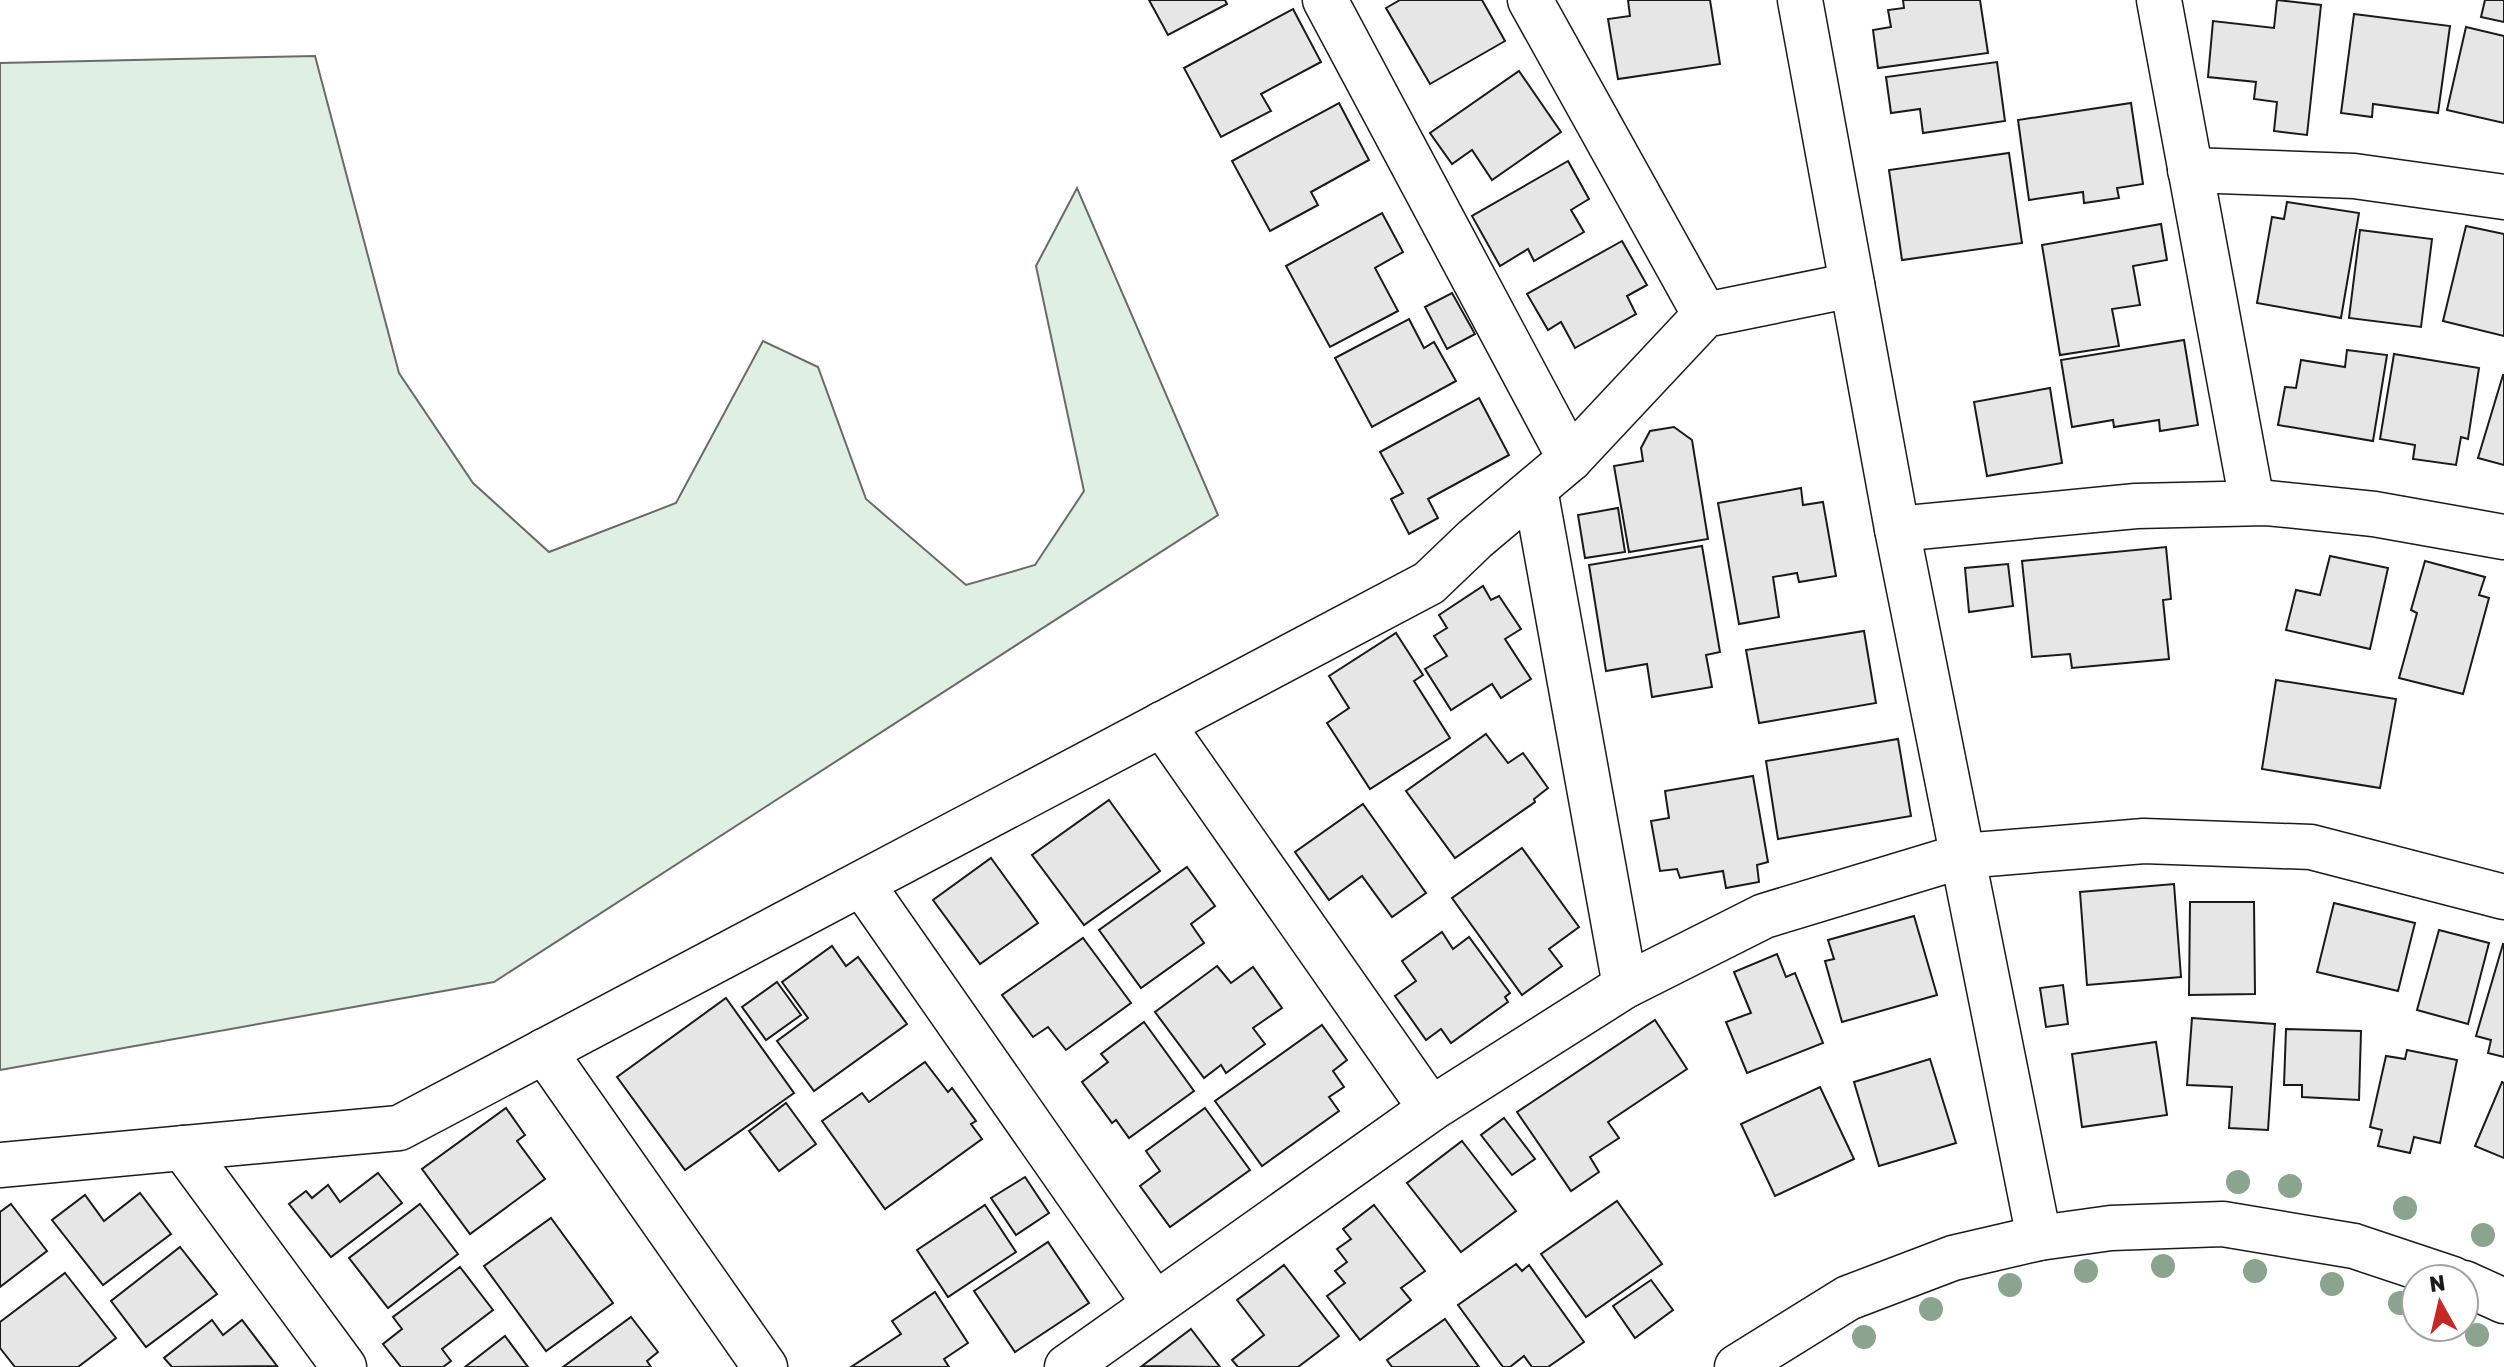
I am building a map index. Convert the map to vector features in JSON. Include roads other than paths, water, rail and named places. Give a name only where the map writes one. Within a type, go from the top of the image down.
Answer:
[{"type":"street","points":[[1325,0],[1570,459]]},
{"type":"street","points":[[1530,0],[1705,315]]},
{"type":"street","points":[[1800,0],[1897,529],[2039,1238]]},
{"type":"street","points":[[2159,0],[2252,502]]},
{"type":"street","points":[[2190,170],[2354,176],[2504,197]]},
{"type":"street","points":[[0,1165],[399,1128],[1429,583],[1475,539],[1570,459],[1705,315],[1852,285]]},
{"type":"street","points":[[1535,489],[1625,986]]},
{"type":"street","points":[[1897,529],[2136,506],[2252,502],[2374,514],[2504,537]]},
{"type":"street","points":[[1162,724],[1431,1109]]},
{"type":"street","points":[[1067,1367],[1431,1109],[1625,986],[1764,916],[1962,856],[2144,841],[2311,847],[2504,897]]},
{"type":"street","points":[[862,884],[1155,1304]]},
{"type":"street","points":[[544,1051],[765,1367]]},
{"type":"street","points":[[183,1148],[344,1367]]},
{"type":"street","points":[[1737,1367],[1848,1298],[1953,1258],[2039,1238],[2111,1228],[2223,1224],[2354,1246],[2405,1263]]},
{"type":"street","points":[[2480,1290],[2504,1301]]}]
